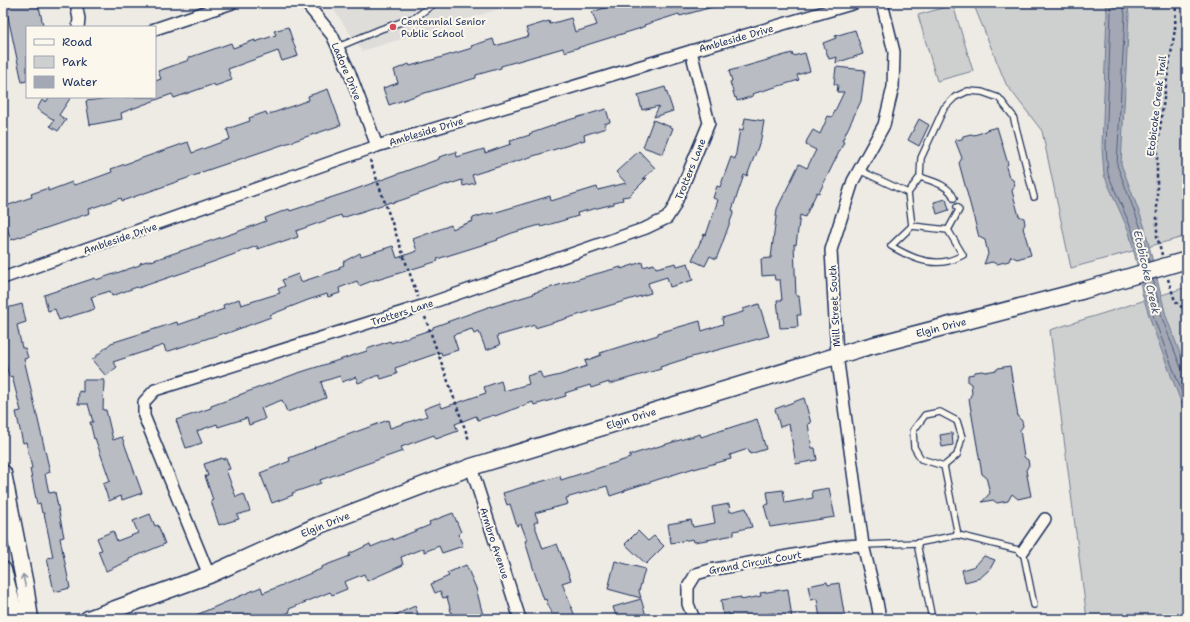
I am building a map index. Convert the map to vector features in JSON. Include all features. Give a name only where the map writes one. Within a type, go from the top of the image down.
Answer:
[{"type":"street","points":[[76,3],[79,19],[78,26]]},
{"type":"street","points":[[156,29],[232,3]]},
{"type":"street","name":"Ladore Drive","points":[[306,3],[332,35],[338,47],[349,71],[377,146]]},
{"type":"street","name":"Ambleside Drive","points":[[3,278],[377,146],[855,3]]},
{"type":"street","name":"Mill Street South","points":[[880,619],[863,545],[837,355],[831,250],[853,181],[884,125],[893,87],[894,52],[882,3]]},
{"type":"street","name":"Trotters Lane","points":[[209,575],[144,416],[144,402],[155,390],[422,306],[646,228],[667,218],[674,207],[709,123],[691,51]]},
{"type":"street","name":"Elgin Drive","points":[[88,619],[209,575],[317,526],[470,467],[837,355],[1081,291],[1187,260]]},
{"type":"street","name":"Armbro Avenue","points":[[470,467],[520,619]]},
{"type":"street","points":[[4,477],[25,585],[30,619]]},
{"type":"street","points":[[1024,551],[1045,520]]},
{"type":"street","name":"Grand Circuit Court","points":[[694,619],[688,604],[688,587],[696,574],[710,570],[843,546],[863,545]]},
{"type":"street","points":[[3,570],[16,619]]},
{"type":"lane","points":[[338,47],[381,29],[416,18],[435,3]]},
{"type":"lane","points":[[912,226],[908,193],[920,177],[921,158],[944,108],[955,97],[968,91],[982,92],[999,98],[1013,116],[1034,197]]},
{"type":"lane","points":[[860,170],[908,193]]},
{"type":"lane","points":[[920,177],[940,184],[952,192],[954,198]]},
{"type":"lane","points":[[948,230],[959,210],[957,207]]},
{"type":"lane","points":[[912,226],[948,230],[963,255],[948,261],[930,262],[908,256],[891,246],[912,226]]},
{"type":"lane","points":[[940,412],[957,421],[962,437],[957,455],[944,466],[921,460],[914,447],[913,430],[925,415],[940,412]]},
{"type":"lane","points":[[944,466],[958,535]]},
{"type":"lane","points":[[863,545],[917,543],[958,535],[1024,551],[1034,605]]},
{"type":"lane","points":[[917,543],[932,619]]},
{"type":"path","name":"Etobicoke Creek Trail","points":[[1157,236],[1157,152],[1175,29],[1176,3]]},
{"type":"shaded area","name":"Centennial Senior Public School","points":[[329,3],[518,3],[362,51]]},
{"type":"green space","points":[[973,3],[1187,3],[1187,236],[1071,268],[1042,131],[1006,84]]},
{"type":"green space","points":[[953,5],[973,71],[937,81],[918,15]]},
{"type":"green space","points":[[1187,287],[1187,619],[1087,619],[1050,330]]},
{"type":"water","name":"Etobicoke Creek","points":[[1106,3],[1127,3],[1129,14],[1121,164],[1144,225],[1166,316],[1187,372],[1187,418],[1152,325],[1142,293],[1129,232],[1104,175],[1102,147],[1107,13]]},
{"type":"building","points":[[5,3],[37,3],[40,11],[43,25],[26,26],[26,81],[22,82]]},
{"type":"building","points":[[620,3],[716,3],[716,6],[680,16],[679,14],[644,25],[645,26],[638,29],[564,52],[563,48],[501,66],[501,68],[476,75],[476,78],[389,105],[383,88],[398,83],[394,70],[409,64],[410,66],[472,48],[471,46],[493,39],[495,46],[529,36],[526,28],[549,21],[550,24],[571,18],[575,32],[597,25],[592,12]]},
{"type":"building","points":[[288,27],[298,56],[282,61],[278,51],[228,69],[232,80],[215,86],[214,84],[174,98],[172,94],[121,113],[122,119],[90,125],[86,101],[109,98],[156,98],[156,81],[161,79],[158,71],[189,60],[188,58],[231,43],[233,48],[255,40],[255,42],[276,35],[274,31]]},
{"type":"building","points":[[855,30],[863,54],[836,63],[837,57],[829,59],[823,43],[836,38],[835,36]]},
{"type":"building","points":[[792,53],[793,56],[805,53],[810,71],[797,75],[799,80],[752,94],[753,96],[737,101],[730,82],[732,81],[729,71]]},
{"type":"building","points":[[836,67],[865,70],[861,101],[842,141],[844,142],[819,193],[817,192],[805,217],[800,215],[796,245],[794,244],[796,296],[799,296],[801,315],[797,315],[798,327],[780,328],[777,300],[782,300],[780,280],[775,280],[774,275],[762,276],[761,259],[771,258],[777,209],[799,164],[807,168],[816,150],[806,145],[807,140],[813,130],[820,134],[828,116],[832,117],[844,92],[837,92],[838,85],[834,84]]},
{"type":"building","points":[[665,87],[673,111],[654,117],[659,106],[642,110],[638,95]]},
{"type":"building","points":[[328,89],[341,125],[199,173],[122,201],[121,198],[89,209],[90,213],[11,240],[3,216],[3,207],[32,197],[31,194],[48,188],[48,191],[72,182],[74,185],[93,179],[112,172],[111,169],[188,142],[192,153],[230,139],[227,129],[250,121],[249,118],[266,112],[267,115],[309,100],[308,96]]},
{"type":"building","points":[[49,98],[70,98],[59,115],[66,120],[58,131],[50,126],[54,120],[37,109],[42,100],[46,102]]},
{"type":"building","points":[[606,109],[610,122],[604,124],[606,128],[584,135],[585,140],[472,175],[475,183],[463,186],[462,180],[342,218],[341,215],[296,231],[298,237],[281,243],[281,241],[258,249],[257,246],[112,296],[110,291],[91,297],[95,309],[59,320],[55,309],[48,311],[44,295],[95,278],[96,280],[140,265],[140,263],[151,261],[234,233],[266,221],[265,218],[289,209],[290,211],[348,192],[439,159],[439,157],[456,152],[457,157],[484,149],[485,153],[511,144],[510,141],[530,135],[529,134],[555,124]]},
{"type":"building","points":[[745,118],[764,121],[760,144],[747,176],[744,175],[732,210],[734,211],[716,259],[710,256],[705,266],[692,260],[704,234],[706,235],[718,200],[713,198],[717,186],[720,187],[731,157],[735,159],[740,129],[743,130]]},
{"type":"building","points":[[919,119],[929,125],[919,146],[908,140]]},
{"type":"building","points":[[653,120],[673,128],[663,154],[643,147]]},
{"type":"building","points":[[997,127],[1008,164],[1006,167],[1009,177],[1013,180],[1015,185],[1012,191],[1019,216],[1024,218],[1025,224],[1023,228],[1031,255],[1017,259],[1011,256],[1009,261],[997,264],[992,262],[984,264],[988,254],[985,240],[979,237],[959,163],[962,158],[955,140],[962,139],[963,136],[971,134],[974,135]]},
{"type":"building","points":[[639,151],[655,168],[643,179],[647,178],[629,196],[622,197],[623,200],[614,202],[614,204],[577,213],[578,216],[541,227],[540,225],[512,233],[497,239],[498,240],[437,259],[438,261],[377,279],[359,286],[357,281],[339,288],[340,293],[328,297],[327,294],[308,300],[270,315],[271,317],[225,334],[224,333],[166,352],[164,345],[113,362],[117,367],[106,376],[92,360],[111,343],[177,322],[178,325],[224,309],[223,305],[239,299],[241,305],[280,293],[278,289],[285,286],[282,280],[298,274],[301,282],[340,269],[339,267],[344,265],[343,262],[360,253],[361,256],[393,246],[397,258],[417,251],[413,239],[451,225],[452,229],[473,221],[472,218],[550,196],[551,201],[597,187],[598,190],[626,183],[616,172]]},
{"type":"building","points":[[946,199],[949,210],[937,214],[934,202]]},
{"type":"building","points":[[642,262],[643,267],[654,264],[656,268],[676,263],[677,266],[688,263],[693,280],[670,287],[667,277],[648,283],[651,293],[535,328],[535,325],[497,336],[500,345],[486,350],[479,332],[474,334],[472,329],[453,335],[458,350],[442,355],[441,352],[395,368],[397,374],[381,379],[379,375],[358,383],[356,377],[342,382],[340,376],[321,382],[326,398],[287,412],[282,400],[261,408],[265,419],[249,425],[247,418],[218,427],[217,424],[197,431],[202,443],[186,448],[176,420],[211,408],[211,406],[295,374],[367,351],[367,349],[390,341],[391,343],[433,329],[433,327],[491,306],[534,294],[533,293],[588,276],[621,267],[621,269]]},
{"type":"building","points":[[22,304],[26,322],[17,325],[22,348],[25,348],[28,358],[24,359],[50,472],[45,474],[49,493],[55,492],[64,537],[60,538],[70,588],[54,592],[47,558],[53,557],[44,513],[42,513],[40,503],[37,504],[30,469],[32,468],[26,442],[23,443],[16,412],[21,411],[12,376],[9,377],[3,351],[3,309]]},
{"type":"building","points":[[759,304],[769,336],[688,358],[660,367],[661,369],[609,384],[609,382],[591,388],[590,385],[565,393],[566,396],[534,405],[533,402],[495,416],[494,415],[478,420],[476,416],[455,424],[458,431],[436,439],[434,435],[401,447],[403,451],[320,480],[321,483],[292,493],[293,495],[272,503],[260,473],[290,461],[289,458],[315,448],[314,447],[388,420],[390,428],[427,416],[424,409],[440,403],[442,408],[486,393],[484,387],[501,381],[504,391],[529,384],[527,376],[540,372],[543,379],[560,375],[587,366],[585,361],[601,355],[600,353],[658,335],[658,333],[700,321],[702,331],[723,324],[722,318],[743,312],[743,309]]},
{"type":"building","points":[[1010,366],[1018,417],[1022,421],[1023,426],[1020,430],[1024,457],[1028,460],[1029,465],[1026,470],[1031,496],[1018,499],[1012,494],[1008,501],[997,503],[993,500],[982,502],[990,493],[986,477],[982,474],[969,399],[972,393],[971,384],[968,382],[968,375],[974,374],[975,372],[997,370],[998,368]]},
{"type":"building","points":[[83,380],[104,380],[103,410],[106,410],[113,440],[122,437],[142,493],[122,500],[121,496],[109,501],[103,484],[110,481],[95,438],[94,439],[90,422],[93,422],[88,404],[78,404],[79,391],[83,392]]},
{"type":"building","points":[[804,398],[811,423],[808,424],[812,448],[815,448],[817,460],[796,464],[789,424],[780,427],[775,409]]},
{"type":"building","points":[[757,419],[766,449],[750,454],[748,449],[730,455],[731,459],[694,468],[610,496],[607,486],[566,498],[568,504],[535,513],[538,521],[534,523],[543,549],[557,544],[571,580],[562,583],[576,619],[553,619],[546,599],[544,600],[535,574],[525,541],[527,540],[521,524],[517,526],[510,504],[507,505],[503,493],[560,476],[561,480],[630,458],[630,455],[700,434],[701,437]]},
{"type":"building","points":[[952,433],[953,445],[942,447],[940,435]]},
{"type":"building","points":[[222,458],[223,460],[226,458],[230,469],[226,470],[236,497],[244,494],[250,511],[237,515],[239,519],[219,525],[211,501],[213,500],[205,476],[208,476],[204,464]]},
{"type":"building","points":[[829,488],[835,517],[770,527],[764,505],[769,504],[767,492],[783,490],[785,503],[813,498],[812,491]]},
{"type":"building","points":[[729,504],[730,512],[746,508],[752,527],[734,531],[734,535],[694,542],[693,539],[671,543],[668,524],[691,520],[693,527],[715,523],[712,507]]},
{"type":"building","points":[[453,513],[461,532],[458,534],[463,546],[442,553],[439,546],[424,552],[424,548],[401,557],[403,565],[367,581],[364,574],[344,582],[347,589],[332,595],[330,592],[289,609],[290,612],[272,619],[251,619],[249,614],[236,619],[187,619],[261,587],[263,593],[321,569],[321,567],[350,556],[349,554],[370,544],[371,547],[393,538],[393,540],[430,525],[429,522]]},
{"type":"building","points":[[150,514],[155,526],[158,525],[165,544],[129,559],[129,561],[106,571],[98,551],[102,550],[97,538],[113,531],[117,541],[138,533],[133,521]]},
{"type":"building","points":[[638,531],[648,541],[654,536],[664,546],[646,564],[625,544]]},
{"type":"building","points":[[984,556],[995,560],[990,569],[980,578],[965,582],[962,570],[975,566]]},
{"type":"building","points":[[615,561],[645,569],[639,591],[641,598],[608,589]]},
{"type":"building","points":[[466,565],[476,588],[484,619],[453,619],[447,597],[443,598],[440,591],[435,593],[431,584],[449,576],[447,573]]},
{"type":"building","points":[[827,582],[828,585],[839,583],[845,619],[820,619],[817,599],[811,600],[808,586]]},
{"type":"building","points":[[788,589],[792,619],[775,619],[774,613],[743,619],[730,619],[729,613],[723,614],[721,600],[741,597],[741,600],[761,596],[760,593]]},
{"type":"building","points":[[641,599],[647,619],[617,619],[613,607]]},
{"type":"building","points":[[415,606],[420,619],[386,619]]},
{"type":"place","name":"Centennial Senior Public School","points":[[393,27]]}]
